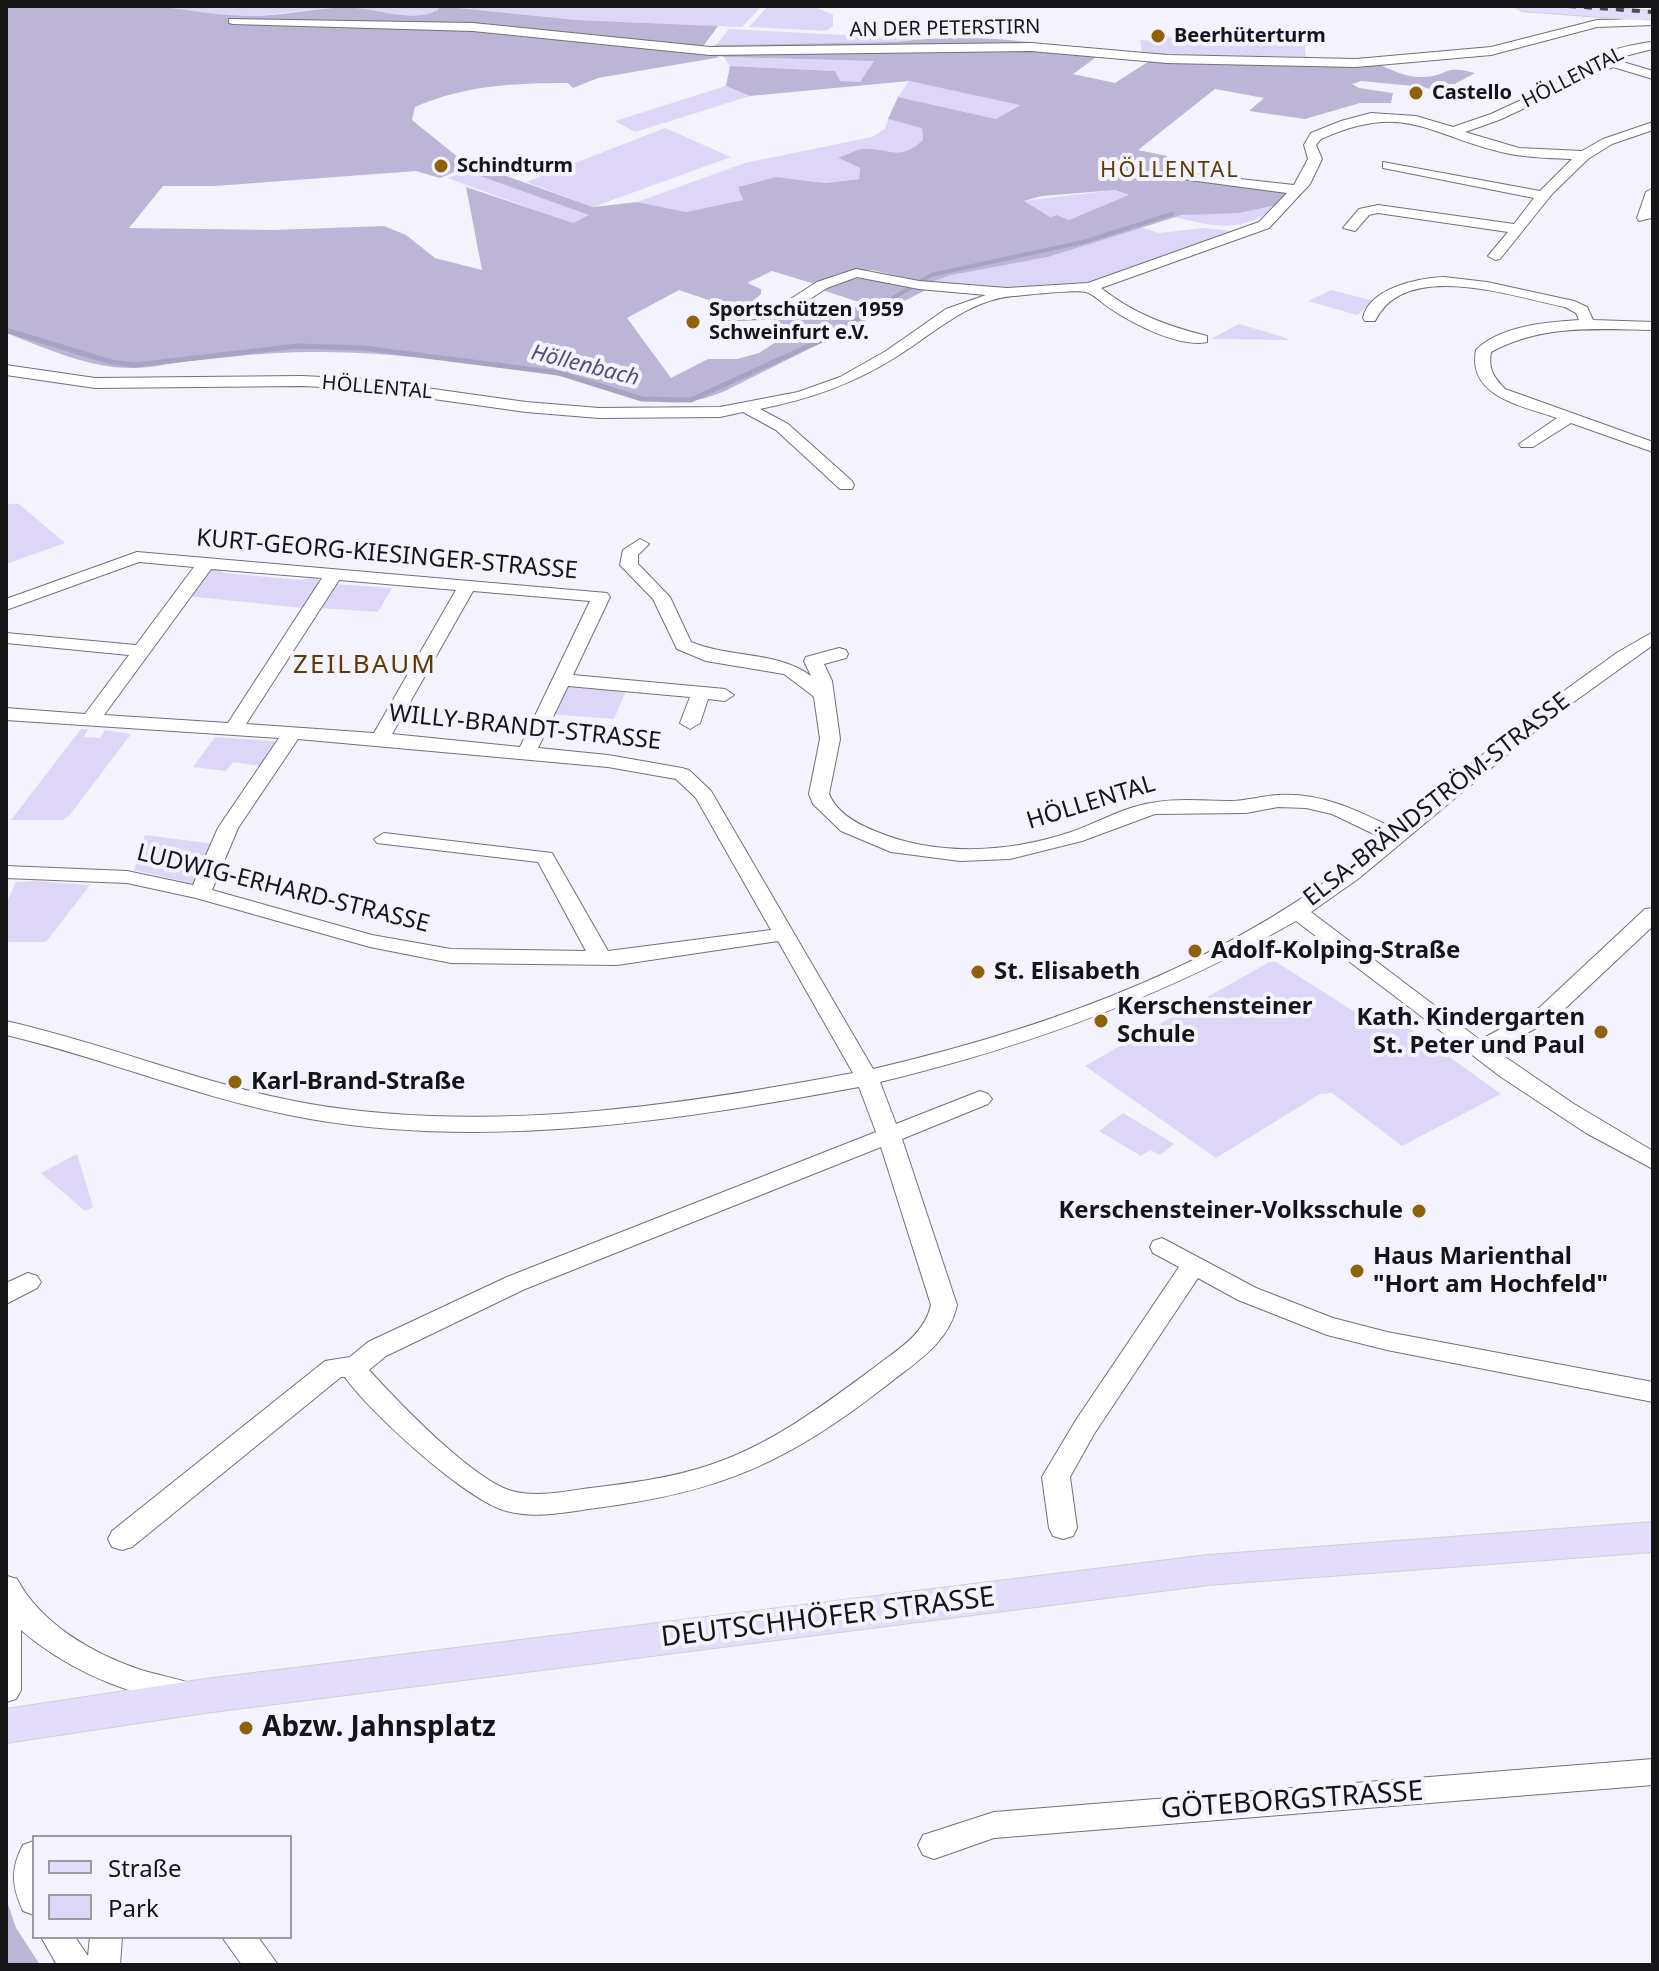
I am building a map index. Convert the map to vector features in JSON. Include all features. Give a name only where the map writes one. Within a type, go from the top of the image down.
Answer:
[{"type":"main road","points":[[1522,6],[1653,19]]},
{"type":"main road","name":"DEUTSCHHÖFER STRASSE","points":[[6,1726],[205,1696],[1208,1570],[1653,1537]]},
{"type":"street","name":"AN DER PETERSTIRN","points":[[233,21],[473,27],[710,51],[1031,47],[1193,60],[1356,63],[1491,51],[1597,24],[1653,19]]},
{"type":"street","name":"HÖLLENTAL","points":[[1611,63],[1603,58],[1649,46]]},
{"type":"street","name":"HÖLLENTAL","points":[[1454,131],[1495,117],[1611,63]]},
{"type":"street","points":[[1611,63],[1653,75]]},
{"type":"street","name":"HÖLLENTAL","points":[[723,316],[762,315],[783,310],[822,285],[847,275],[873,274],[919,285],[1007,292],[1090,287],[1256,230],[1298,190],[1315,159],[1312,140],[1331,129],[1395,115],[1413,117],[1511,150],[1584,155]]},
{"type":"street","points":[[1495,256],[1543,196],[1584,155],[1621,136],[1653,126]]},
{"type":"street","points":[[1388,165],[1543,196]]},
{"type":"street","points":[[1182,175],[1298,190]]},
{"type":"street","points":[[1644,218],[1653,192]]},
{"type":"street","points":[[1350,228],[1364,212],[1378,209],[1519,229]]},
{"type":"street","points":[[1370,318],[1371,312],[1398,291],[1428,282],[1469,285],[1569,304],[1582,310],[1588,325]]},
{"type":"street","points":[[1090,287],[1112,305],[1149,326],[1202,339]]},
{"type":"street","name":"HÖLLENTAL","points":[[6,370],[95,383],[302,381],[362,384],[526,407],[599,413],[691,414],[747,408],[802,396],[845,380],[891,354],[951,312],[1007,292]]},
{"type":"street","points":[[1653,326],[1546,327],[1514,334],[1484,350],[1481,363],[1484,378],[1499,392],[1566,419],[1653,447]]},
{"type":"street","points":[[747,408],[782,427],[846,485]]},
{"type":"street","points":[[1527,444],[1566,419]]},
{"type":"street","points":[[640,544],[629,554],[629,565],[661,597],[683,645],[706,655],[790,669],[823,696]]},
{"type":"street","name":"KURT-GEORG-KIESINGER-STRASSE","points":[[6,605],[137,557],[601,597],[527,752]]},
{"type":"street","points":[[91,719],[206,563]]},
{"type":"street","points":[[234,728],[333,575]]},
{"type":"street","points":[[380,739],[467,586]]},
{"type":"street","name":"ELSA-BRÄNDSTRÖM-STRASSE","points":[[6,1028],[90,1048],[226,1092],[279,1105],[343,1116],[413,1122],[501,1123],[709,1106],[867,1078],[971,1053],[1092,1012],[1179,975],[1297,912],[1321,896],[1556,705],[1653,637]]},
{"type":"street","points":[[6,638],[141,651]]},
{"type":"street","name":"HÖLLENTAL","points":[[839,654],[813,661],[823,681],[830,739],[819,794],[823,804],[848,827],[898,848],[960,855],[1010,853],[1051,844],[1153,808],[1246,807],[1278,801],[1329,807],[1395,836]]},
{"type":"street","points":[[561,680],[725,695]]},
{"type":"street","points":[[690,723],[701,693]]},
{"type":"street","name":"WILLY-BRANDT-STRASSE","points":[[6,714],[293,732],[527,752],[646,765],[682,774],[704,795],[867,1078],[944,1305],[943,1318],[928,1338],[833,1415],[791,1442],[746,1465],[655,1491],[546,1503],[506,1501],[476,1485],[368,1386],[356,1373],[356,1366]]},
{"type":"street","points":[[200,893],[228,828],[293,732]]},
{"type":"street","points":[[384,839],[545,857],[600,957]]},
{"type":"street","name":"LUDWIG-ERHARD-STRASSE","points":[[6,872],[127,877],[200,893],[370,941],[451,956],[600,957],[692,949],[785,934]]},
{"type":"street","points":[[1297,912],[1348,947],[1478,1050],[1566,1110],[1653,1161]]},
{"type":"street","points":[[1478,1050],[1547,1013],[1653,914]]},
{"type":"street","points":[[122,1539],[334,1368],[356,1366],[377,1349],[516,1283],[980,1099]]},
{"type":"street","points":[[1162,1247],[1247,1294],[1327,1326],[1387,1341],[1653,1392]]},
{"type":"street","points":[[1063,1528],[1056,1477],[1085,1427],[1193,1265]]},
{"type":"street","points":[[6,1295],[28,1282]]},
{"type":"street","points":[[7,1590],[33,1623],[68,1647],[151,1687],[205,1696]]},
{"type":"street","points":[[6,1690],[7,1590]]},
{"type":"street","name":"GÖTEBORGSTRASSE","points":[[934,1845],[994,1825],[1653,1772]]},
{"type":"street","points":[[32,1858],[28,1878],[32,1893]]},
{"type":"street","points":[[58,1939],[76,1965]]},
{"type":"street","points":[[104,1965],[106,1939]]},
{"type":"street","points":[[240,1939],[262,1965]]},
{"type":"green space","points":[[96,6],[437,6],[439,9],[408,16],[339,8],[232,17]]},
{"type":"green space","points":[[762,6],[742,27],[577,20],[456,8]]},
{"type":"green space","points":[[768,6],[813,6],[833,15],[833,26],[826,31],[749,27]]},
{"type":"green space","points":[[729,29],[921,39],[716,45]]},
{"type":"green space","points":[[1156,37],[1304,42],[1306,57],[1142,54],[1140,40],[1155,41]]},
{"type":"green space","points":[[724,57],[875,61],[860,82],[839,81],[835,71],[730,66]]},
{"type":"green space","points":[[909,81],[1021,104],[996,119],[898,97]]},
{"type":"green space","points":[[726,86],[750,96],[635,132],[615,121]]},
{"type":"green space","points":[[888,119],[922,127],[923,140],[906,151],[863,149],[839,159],[860,168],[859,179],[825,183],[776,177],[738,187],[743,200],[686,212],[637,202],[745,163],[872,137],[885,129]]},
{"type":"green space","points":[[665,128],[731,157],[593,207],[526,182]]},
{"type":"green space","points":[[466,171],[590,215],[573,224],[448,178]]},
{"type":"green space","points":[[1115,190],[1130,196],[1069,220],[1057,215],[1050,217],[1023,201]]},
{"type":"green space","points":[[1278,205],[1253,221],[1228,226],[1174,217],[1252,210]]},
{"type":"green space","points":[[1140,227],[1159,233],[1204,228],[1231,231],[1087,285],[1017,291],[928,283],[952,275],[1048,257]]},
{"type":"green space","points":[[1331,290],[1374,301],[1357,315],[1308,301]]},
{"type":"green space","points":[[1239,324],[1283,337],[1289,340],[1211,339]]},
{"type":"green space","points":[[6,504],[19,504],[65,543],[6,564]]},
{"type":"green space","points":[[215,568],[225,573],[301,580],[316,577],[321,582],[303,608],[186,596],[205,571]]},
{"type":"green space","points":[[334,584],[392,588],[378,612],[320,608]]},
{"type":"green space","points":[[570,686],[626,691],[614,719],[550,714],[561,690]]},
{"type":"green space","points":[[81,729],[88,729],[84,737],[100,738],[105,730],[131,734],[69,816],[62,820],[11,820]]},
{"type":"green space","points":[[215,737],[274,741],[278,745],[262,766],[233,762],[226,771],[193,767]]},
{"type":"green space","points":[[145,835],[214,844],[197,881],[191,883],[134,870]]},
{"type":"green space","points":[[16,882],[90,885],[46,942],[6,942],[6,904]]},
{"type":"green space","points":[[1273,960],[1380,1028],[1398,1020],[1501,1094],[1402,1146],[1332,1093],[1320,1094],[1216,1158],[1085,1066]]},
{"type":"green space","points":[[1123,1113],[1174,1144],[1160,1155],[1150,1150],[1141,1156],[1099,1131]]},
{"type":"green space","points":[[77,1154],[93,1207],[85,1211],[41,1173]]},
{"type":"shaded area","points":[[6,6],[141,6],[245,16],[341,8],[408,16],[430,13],[439,9],[437,6],[459,6],[457,8],[577,20],[718,26],[699,52],[721,57],[598,78],[573,88],[568,83],[548,83],[471,90],[415,107],[412,120],[459,158],[475,163],[440,178],[416,171],[215,186],[163,186],[129,228],[273,230],[384,226],[406,235],[435,258],[482,270],[466,187],[573,223],[589,215],[466,171],[478,166],[593,207],[637,202],[686,212],[743,200],[738,187],[776,177],[825,183],[859,179],[860,168],[838,158],[862,149],[906,151],[923,140],[922,128],[888,119],[898,97],[996,119],[1020,105],[909,81],[750,96],[726,86],[730,66],[835,71],[840,81],[860,82],[874,61],[724,57],[701,51],[716,45],[895,42],[947,38],[1025,41],[1102,53],[1073,74],[1115,83],[1151,60],[1378,64],[1417,77],[1451,70],[1475,73],[1453,85],[1489,96],[1454,98],[1424,87],[1361,81],[1352,84],[1359,88],[1393,93],[1391,103],[1360,103],[1305,119],[1249,111],[1264,98],[1215,89],[1138,150],[1167,156],[1177,178],[1288,191],[1278,205],[1238,213],[1182,215],[1048,257],[952,275],[928,283],[872,270],[854,270],[834,275],[818,285],[772,271],[747,283],[761,289],[761,294],[747,306],[731,301],[723,305],[679,290],[627,318],[671,378],[708,359],[737,359],[759,353],[776,342],[783,326],[770,317],[802,302],[843,314],[862,303],[822,290],[837,284],[874,278],[928,289],[725,391],[699,399],[653,401],[538,372],[375,354],[286,352],[146,367],[117,367],[68,356],[6,333]],"holes":[[[1115,190],[1129,195],[1069,220],[1057,215],[1050,217],[1024,201],[1042,196]]]},
{"type":"shaded area","points":[[6,1898],[16,1928],[40,1965],[6,1965]]},
{"type":"waterway","name":"Höllenbach","points":[[857,320],[931,275],[1083,242],[1172,214]]},
{"type":"waterway","name":"Höllenbach","points":[[6,330],[111,362],[135,365],[297,346],[363,348],[559,373],[642,399],[691,400],[833,335],[860,318]]},
{"type":"railway","points":[[1568,6],[1653,12]]},
{"type":"place","name":"Beerhüterturm","points":[[1158,36]]},
{"type":"place","name":"Castello","points":[[1416,93]]},
{"type":"place","name":"Schindturm","points":[[441,166]]},
{"type":"place","name":"Sportschützen 1959 Schweinfurt e.V.","points":[[693,322]]},
{"type":"place","name":"Adolf-Kolping-Straße","points":[[1195,951]]},
{"type":"place","name":"St. Elisabeth","points":[[978,972]]},
{"type":"place","name":"Kerschensteiner Schule","points":[[1101,1021]]},
{"type":"place","name":"Kath. Kindergarten St. Peter und Paul","points":[[1601,1032]]},
{"type":"place","name":"Karl-Brand-Straße","points":[[235,1082]]},
{"type":"place","name":"Kerschensteiner-Volksschule","points":[[1419,1211]]},
{"type":"place","name":"Haus Marienthal \"Hort am Hochfeld\"","points":[[1357,1271]]},
{"type":"place","name":"Abzw. Jahnsplatz","points":[[246,1728]]},
{"type":"district","name":"HÖLLENTAL","points":[[1170,171]]},
{"type":"district","name":"ZEILBAUM","points":[[365,666]]}]
